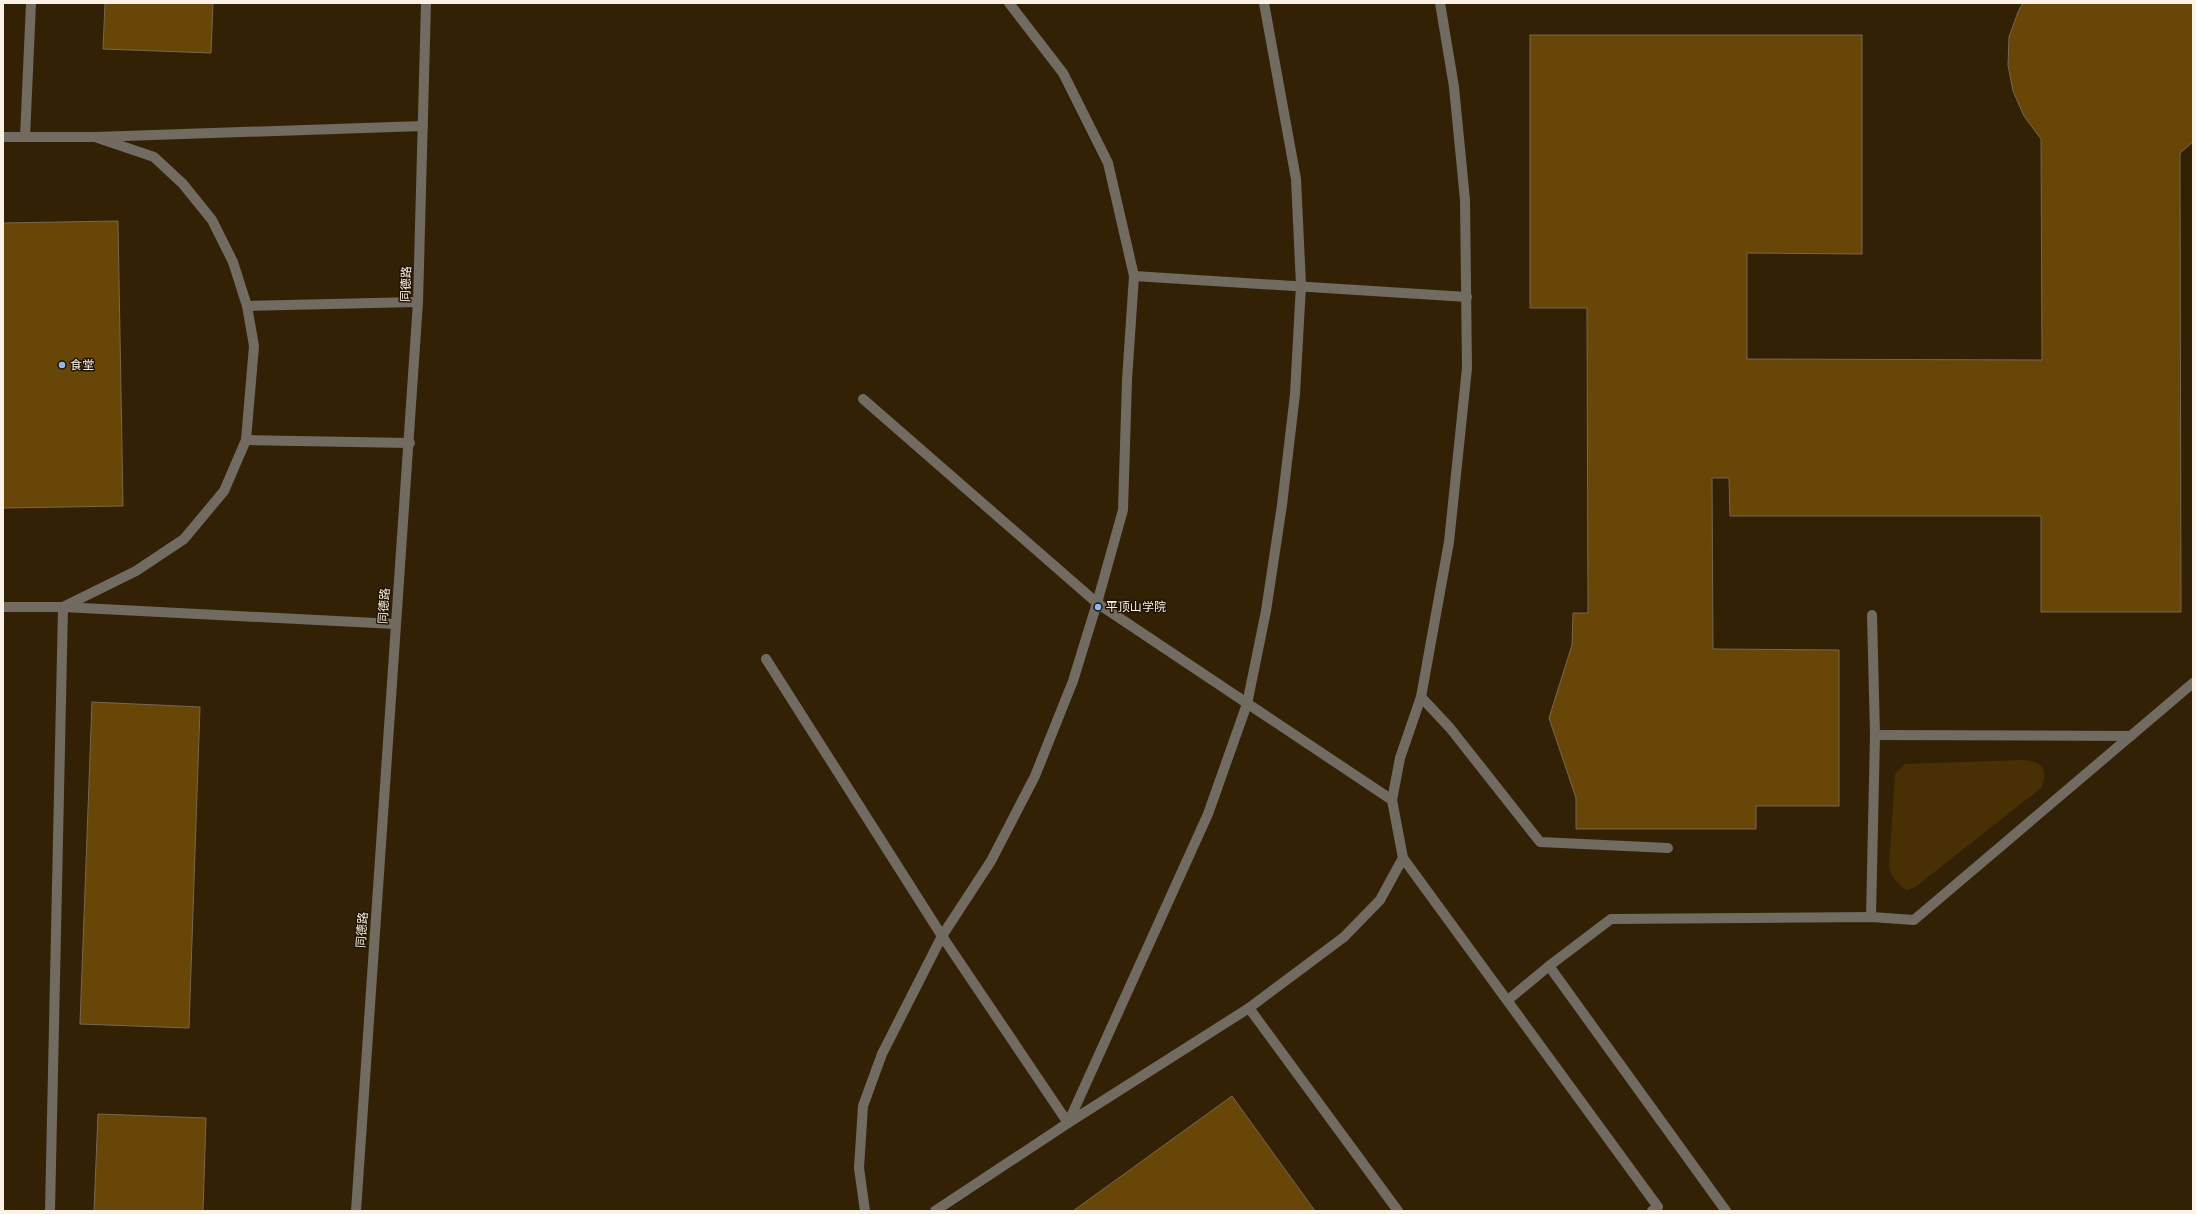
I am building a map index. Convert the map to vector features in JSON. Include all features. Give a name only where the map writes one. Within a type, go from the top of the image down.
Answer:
[{"type":"street","points":[[25,137],[31,3]]},
{"type":"street","name":"同德路","points":[[356,1211],[395,624],[410,443],[418,302],[426,3]]},
{"type":"street","points":[[865,1211],[859,1168],[863,1106],[882,1054],[942,936],[991,861],[1035,776],[1073,681],[1097,604],[1123,510],[1127,380],[1134,276],[1108,163],[1063,73],[1009,3]]},
{"type":"street","points":[[1068,1123],[1208,814],[1247,704],[1266,611],[1282,505],[1295,394],[1301,285],[1296,180],[1264,3]]},
{"type":"street","points":[[1440,3],[1454,87],[1465,200],[1467,297],[1466,368],[1450,542],[1421,698],[1400,758],[1392,800],[1403,858],[1658,1207],[1652,1211]]},
{"type":"street","points":[[3,137],[95,137],[423,126]]},
{"type":"street","points":[[63,607],[136,571],[184,540],[224,490],[246,440],[254,346],[247,306],[233,262],[212,220],[182,184],[154,157],[95,137]]},
{"type":"street","points":[[1134,276],[1301,285],[1467,297]]},
{"type":"street","points":[[247,306],[418,302]]},
{"type":"street","points":[[863,399],[1097,604],[1392,800]]},
{"type":"street","points":[[246,440],[410,443]]},
{"type":"street","points":[[3,607],[63,607],[395,624]]},
{"type":"street","points":[[50,1211],[63,607]]},
{"type":"street","points":[[1871,917],[1875,735],[1872,615]]},
{"type":"street","points":[[766,659],[942,936],[1068,1123]]},
{"type":"street","points":[[1508,1000],[1549,966],[1611,920],[1871,917],[1914,920],[2193,683]]},
{"type":"street","points":[[1421,698],[1450,728],[1540,842],[1668,848]]},
{"type":"street","points":[[1875,735],[2131,736]]},
{"type":"street","points":[[935,1211],[1068,1123],[1249,1008],[1344,937],[1380,900],[1403,858]]},
{"type":"street","points":[[1549,966],[1726,1211]]},
{"type":"street","points":[[1249,1008],[1398,1211]]},
{"type":"shaded area","name":"平顶山学院","points":[[3,3],[2193,3],[2193,1211],[3,1211]]},
{"type":"shaded area","points":[[2022,760],[2035,762],[2042,767],[2044,776],[2041,788],[1914,888],[1906,890],[1897,883],[1889,867],[1895,774],[1905,764]]},
{"type":"building","points":[[105,3],[213,3],[211,53],[103,49]]},
{"type":"building","points":[[2023,3],[2193,3],[2193,142],[2180,153],[2181,612],[2041,612],[2041,516],[1730,516],[1729,478],[1712,478],[1713,649],[1839,650],[1839,806],[1756,806],[1756,829],[1576,829],[1576,798],[1549,718],[1572,645],[1573,613],[1588,613],[1587,308],[1530,308],[1530,35],[1862,35],[1862,254],[1747,253],[1747,359],[2042,360],[2041,139],[2024,116],[2013,91],[2008,65],[2009,37]]},
{"type":"building","name":"食堂","points":[[118,221],[123,506],[3,508],[3,223]]},
{"type":"building","points":[[92,702],[200,707],[189,1028],[80,1024]]},
{"type":"building","points":[[1232,1096],[1315,1211],[1073,1211]]},
{"type":"building","points":[[98,1114],[206,1118],[203,1211],[94,1211]]},
{"type":"place","name":"食堂","points":[[62,365]]},
{"type":"place","name":"平顶山学院","points":[[1098,607]]}]
